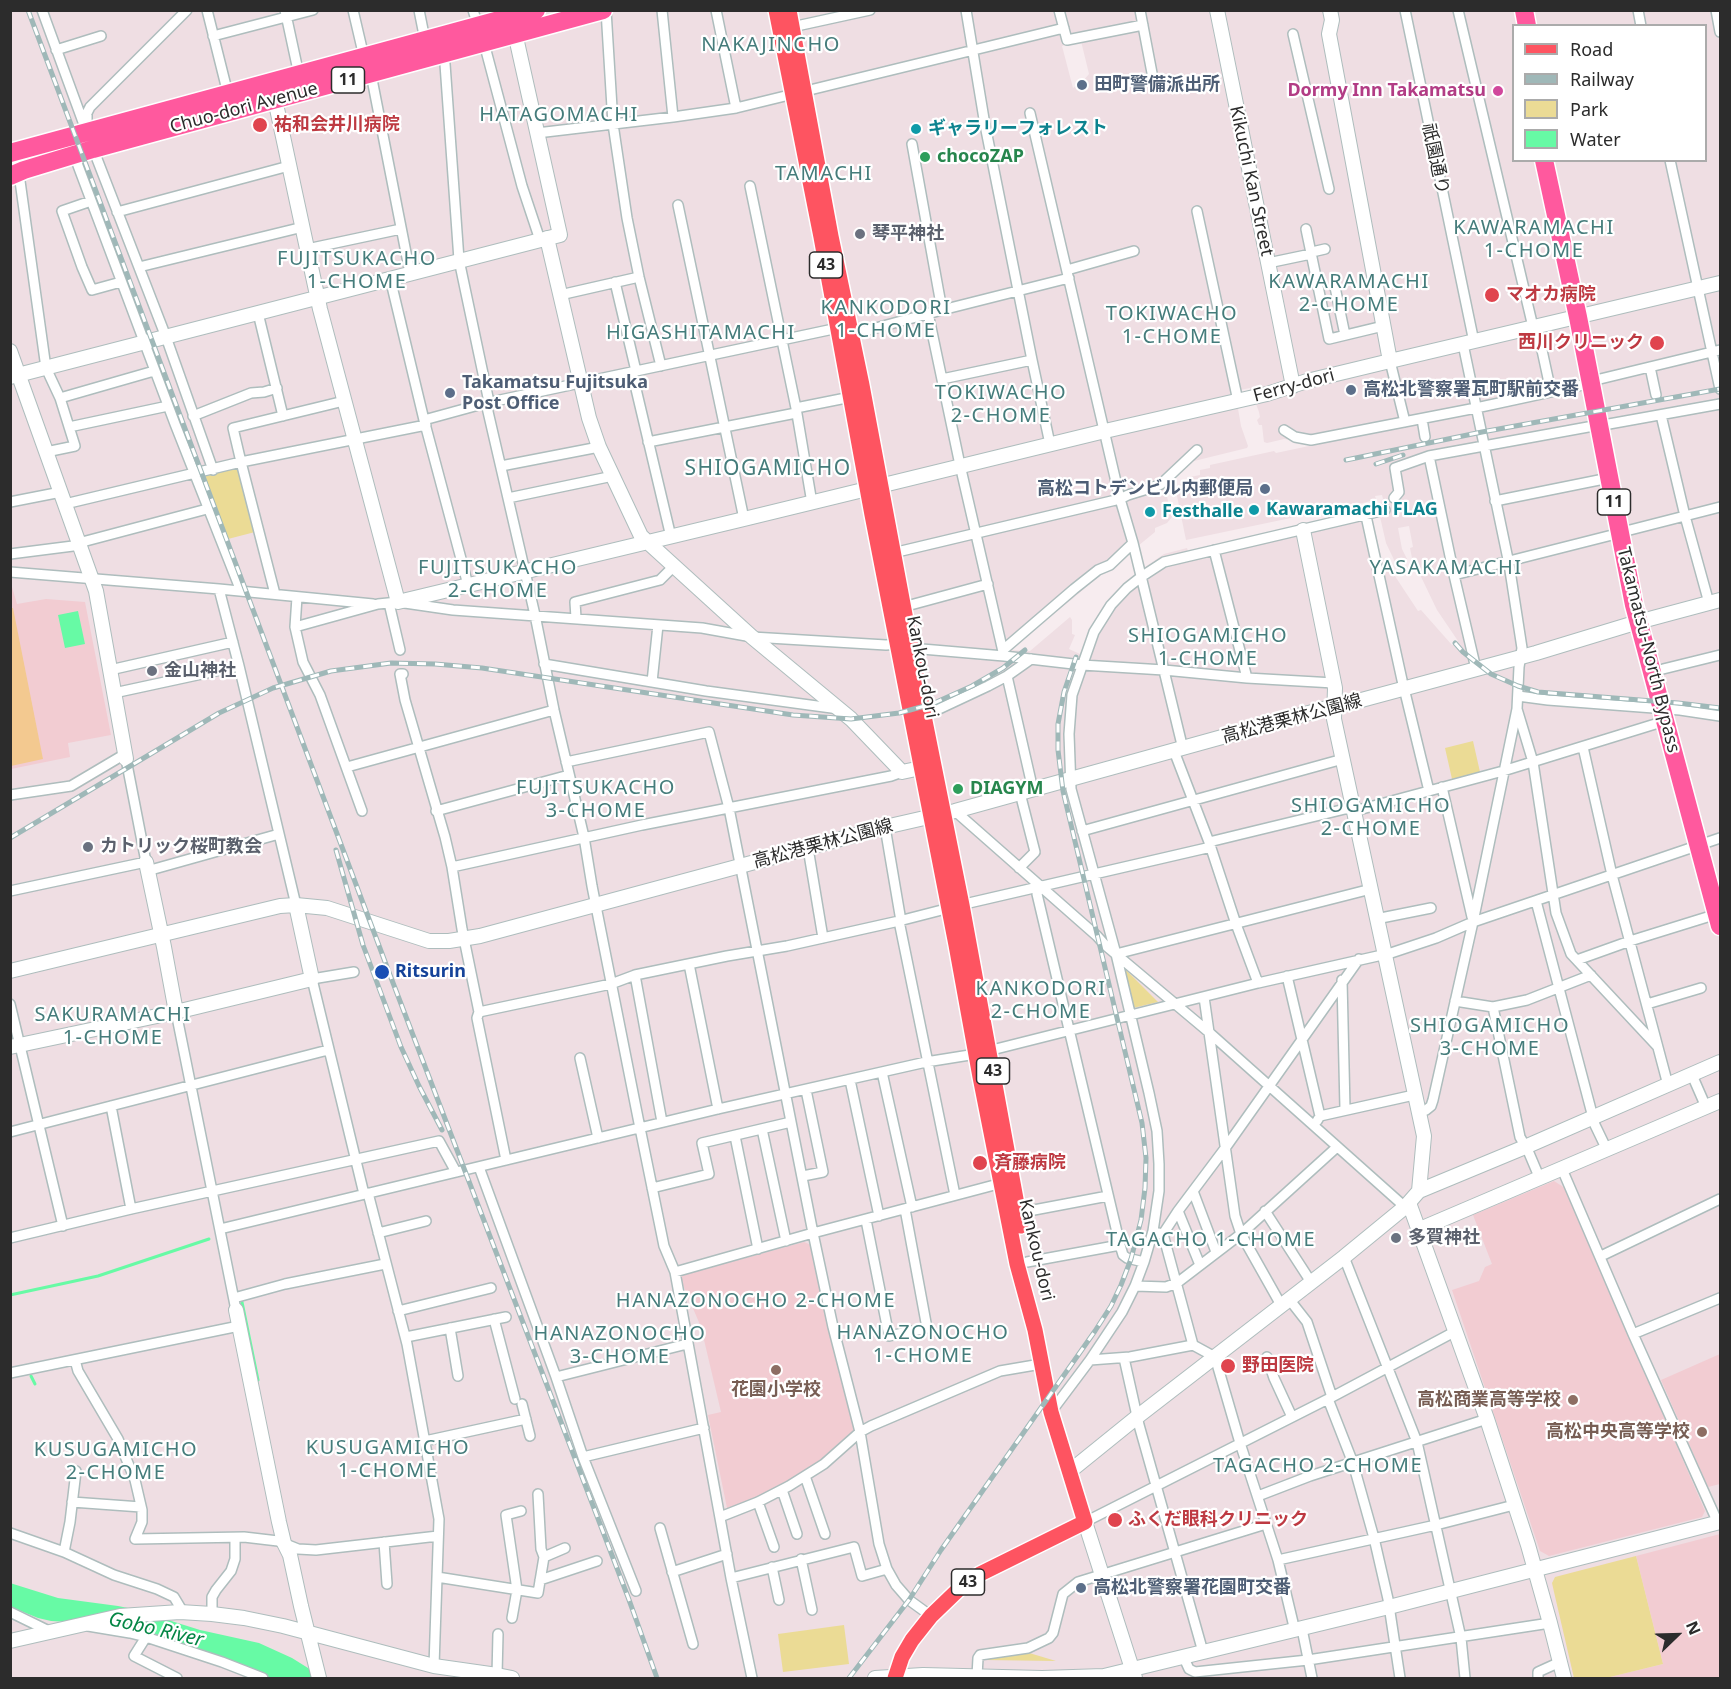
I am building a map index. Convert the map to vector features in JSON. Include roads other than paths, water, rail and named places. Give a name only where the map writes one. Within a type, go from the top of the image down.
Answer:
[{"type":"highway","name":"Chuo-dori Avenue","points":[[512,21],[536,10]]},
{"type":"highway","name":"Chuo-dori Avenue","points":[[93,149],[273,91],[368,66],[429,39],[479,26],[605,10]]},
{"type":"highway","name":"Chuo-dori Avenue","points":[[87,132],[228,94],[273,91],[299,75],[442,54],[479,26]]},
{"type":"highway","name":"11","points":[[11,153],[87,132]]},
{"type":"highway","name":"11","points":[[14,174],[93,149]]},
{"type":"highway","name":"Takamatsu-North Bypass","points":[[1544,162],[1582,316]]},
{"type":"highway","name":"Takamatsu-North Bypass","points":[[1554,162],[1582,316],[1625,531]]},
{"type":"highway","name":"Takamatsu-North Bypass","points":[[1604,424],[1609,478],[1637,570],[1643,621],[1667,713],[1720,882]]},
{"type":"highway","name":"Takamatsu-North Bypass","points":[[1643,621],[1663,669],[1667,713]]},
{"type":"highway","name":"Takamatsu-North Bypass","points":[[1709,842],[1719,920]]},
{"type":"main road","name":"Kankou-dori","points":[[776,10],[799,94],[844,331],[851,397],[893,553],[903,607],[905,647],[924,716],[943,814],[955,907],[982,1052],[1002,1183],[1017,1264],[1035,1330]]},
{"type":"main road","name":"Kankou-dori","points":[[789,10],[799,94]]},
{"type":"main road","name":"Kankou-dori","points":[[844,331],[862,385],[874,487],[905,647],[921,768],[943,814]]},
{"type":"main road","name":"Kankou-dori","points":[[982,1052],[1018,1213],[1027,1262],[1035,1330],[1051,1412],[1085,1522]]},
{"type":"main road","name":"43","points":[[895,1677],[902,1657],[912,1640],[931,1616],[959,1589],[980,1574],[1085,1522]]},
{"type":"street","points":[[54,10],[43,12],[166,337],[213,470]]},
{"type":"street","points":[[87,132],[87,113],[90,107],[187,10]]},
{"type":"street","points":[[207,10],[228,94]]},
{"type":"street","points":[[213,36],[286,14],[313,10]]},
{"type":"street","points":[[353,10],[368,66],[410,273]]},
{"type":"street","points":[[419,10],[423,30],[442,54],[446,75],[459,260],[501,466],[584,837],[664,1246],[675,1272],[731,1578],[752,1678]]},
{"type":"street","points":[[605,10],[613,124],[627,218],[639,277],[662,366]]},
{"type":"street","points":[[662,10],[673,117]]},
{"type":"street","points":[[716,10],[736,108]]},
{"type":"street","points":[[792,27],[870,10]]},
{"type":"street","points":[[966,10],[985,125],[1050,444]]},
{"type":"street","points":[[1059,10],[1067,40],[1143,25]]},
{"type":"street","points":[[1140,10],[1152,73]]},
{"type":"street","name":"Kikuchi Kan Street","points":[[1217,10],[1293,386]]},
{"type":"street","points":[[1330,10],[1332,20],[1329,34],[1383,326],[1405,422]]},
{"type":"street","name":"祇園通り","points":[[1405,10],[1469,343],[1476,408],[1508,562],[1522,648],[1517,709]]},
{"type":"street","points":[[1458,10],[1551,392]]},
{"type":"street","points":[[1716,10],[1720,32]]},
{"type":"street","points":[[286,14],[299,75]]},
{"type":"street","points":[[15,376],[561,235],[512,21]]},
{"type":"street","points":[[479,26],[522,186],[544,239],[560,295],[599,447],[641,536],[752,637],[852,718],[902,772]]},
{"type":"street","points":[[537,133],[736,108],[1064,28]]},
{"type":"street","points":[[1293,34],[1329,189]]},
{"type":"street","points":[[56,50],[101,36]]},
{"type":"street","points":[[273,91],[318,297],[393,602],[399,650]]},
{"type":"street","points":[[1030,113],[1120,499],[1164,670],[1178,750],[1193,800],[1258,983]]},
{"type":"street","points":[[912,144],[942,310]]},
{"type":"street","points":[[74,155],[154,371],[241,591]]},
{"type":"street","points":[[1670,162],[1698,288],[1717,351],[1720,388]]},
{"type":"street","points":[[117,212],[289,166]]},
{"type":"street","points":[[14,174],[20,181],[46,368],[60,398],[75,446],[46,452]]},
{"type":"street","points":[[750,186],[796,411],[812,503]]},
{"type":"street","points":[[91,201],[62,211],[82,267],[92,290],[121,282]]},
{"type":"street","points":[[678,205],[744,519]]},
{"type":"street","points":[[1197,211],[1238,401]]},
{"type":"street","points":[[138,267],[303,227]]},
{"type":"street","points":[[307,249],[401,229]]},
{"type":"street","points":[[1306,229],[1329,339],[1383,326]]},
{"type":"street","points":[[1268,263],[1325,249]]},
{"type":"street","points":[[10,502],[63,498],[194,474],[425,422],[488,402],[710,355],[844,331],[942,310],[1018,291],[1134,250]]},
{"type":"street","points":[[560,295],[639,277]]},
{"type":"street","points":[[390,279],[468,585]]},
{"type":"street","points":[[615,282],[648,442],[671,537]]},
{"type":"street","name":"Ferry-dori","points":[[393,602],[812,503],[1105,430],[1238,401],[1307,381],[1720,283]]},
{"type":"street","points":[[1335,288],[1345,335]]},
{"type":"street","points":[[258,313],[284,416]]},
{"type":"street","points":[[928,313],[960,465],[1004,653]]},
{"type":"street","points":[[10,351],[15,376],[46,452],[96,591],[146,866],[162,934],[211,1191],[284,1544],[290,1555],[319,1676]]},
{"type":"street","points":[[1284,430],[1295,437],[1311,440],[1551,392],[1717,351]]},
{"type":"street","points":[[942,379],[1032,360]]},
{"type":"street","points":[[1650,367],[1656,395]]},
{"type":"street","points":[[60,398],[154,371]]},
{"type":"street","points":[[193,416],[251,393],[277,388]]},
{"type":"street","points":[[648,442],[851,397]]},
{"type":"street","points":[[275,594],[233,428],[344,401]]},
{"type":"street","points":[[1394,498],[1399,492],[1395,468],[1429,456],[1720,404]]},
{"type":"street","points":[[69,427],[168,406]]},
{"type":"street","points":[[1661,415],[1685,516],[1715,601]]},
{"type":"street","points":[[1422,419],[1425,437]]},
{"type":"street","points":[[501,466],[599,447]]},
{"type":"street","points":[[893,553],[1120,499],[1154,488],[1197,450]]},
{"type":"street","points":[[1429,456],[1476,669]]},
{"type":"street","points":[[508,498],[613,476]]},
{"type":"street","points":[[1495,501],[1609,478]]},
{"type":"street","points":[[1454,575],[1720,507]]},
{"type":"street","points":[[10,554],[80,544],[207,509]]},
{"type":"street","points":[[1051,1412],[1122,1312],[1135,1286],[1153,1231],[1159,1191],[1160,1164],[1157,1131],[1116,954],[1071,789],[1069,734],[1071,695],[1094,632],[1111,605],[1141,577],[1164,562],[1385,510]]},
{"type":"street","points":[[1366,516],[1429,791]]},
{"type":"street","points":[[1303,530],[1334,683],[1334,718],[1424,1136],[1419,1191]]},
{"type":"street","points":[[1004,653],[1074,589],[1098,570],[1110,565],[1132,543]]},
{"type":"street","points":[[1214,550],[1247,678]]},
{"type":"street","points":[[576,618],[575,602],[660,580],[675,565]]},
{"type":"street","points":[[10,572],[378,604]]},
{"type":"street","points":[[903,607],[988,584]]},
{"type":"street","points":[[219,589],[296,905],[355,1161],[378,1233],[406,1337],[439,1519],[434,1666]]},
{"type":"street","points":[[446,591],[449,609]]},
{"type":"street","points":[[297,597],[295,627],[303,662],[320,695],[362,811]]},
{"type":"street","name":"高松港栗林公園線","points":[[10,971],[280,906],[327,908],[429,941],[464,939],[885,827],[943,814],[1521,657],[1715,601]]},
{"type":"street","points":[[295,627],[393,602],[449,609],[702,628],[752,637],[1004,653],[1031,659],[1082,665],[1334,683]]},
{"type":"street","points":[[652,682],[658,625]]},
{"type":"street","points":[[110,670],[233,642]]},
{"type":"street","points":[[1663,669],[1720,655]]},
{"type":"street","points":[[924,716],[1007,676],[1031,659]]},
{"type":"street","points":[[544,664],[841,710]]},
{"type":"street","points":[[114,693],[239,666]]},
{"type":"street","points":[[403,674],[400,674],[405,700],[452,867],[479,1012],[477,1018],[506,1160]]},
{"type":"street","points":[[1007,676],[1035,852],[1019,868]]},
{"type":"street","points":[[1518,696],[1667,713],[1720,716]]},
{"type":"street","points":[[1517,709],[1533,762],[1553,895],[1561,930],[1571,954],[1657,1046]]},
{"type":"street","points":[[1418,1113],[1431,1106],[1473,922],[1517,709]]},
{"type":"street","points":[[347,767],[554,710]]},
{"type":"street","points":[[479,1012],[611,984],[636,975],[787,946],[900,921],[1095,875],[1345,809],[1362,808],[1503,771],[1583,747],[1667,713]]},
{"type":"street","points":[[566,762],[709,732],[729,808],[833,1327],[860,1432],[879,1544],[887,1569],[896,1585],[909,1600],[931,1616]]},
{"type":"street","points":[[1583,747],[1612,875],[1668,1086]]},
{"type":"street","points":[[10,795],[71,786],[126,756]]},
{"type":"street","points":[[1082,831],[1343,759]]},
{"type":"street","points":[[452,867],[584,837],[891,776],[921,768]]},
{"type":"street","points":[[436,811],[569,775]]},
{"type":"street","points":[[1442,787],[1473,922]]},
{"type":"street","points":[[943,814],[1019,868],[1174,1005],[1211,1034],[1337,1148],[1407,1205],[1420,1229],[1486,1419],[1535,1569],[1564,1678]]},
{"type":"street","points":[[885,827],[926,1062],[955,1196]]},
{"type":"street","points":[[10,891],[146,866],[279,834]]},
{"type":"street","points":[[220,1229],[662,1122],[926,1062],[982,1052],[1384,954],[1709,842]]},
{"type":"street","points":[[808,848],[823,938]]},
{"type":"street","points":[[1040,887],[1037,894],[1120,1245],[1123,1255],[1127,1258],[1144,1262]]},
{"type":"street","points":[[1116,954],[1371,889]]},
{"type":"street","points":[[1536,901],[1595,1125],[1607,1150]]},
{"type":"street","points":[[1376,919],[1431,908]]},
{"type":"street","points":[[1576,960],[1630,941],[1719,920]]},
{"type":"street","points":[[1193,1345],[1164,1234],[1178,1211],[1359,959]]},
{"type":"street","points":[[689,964],[718,1109]]},
{"type":"street","points":[[16,1046],[176,1012],[312,979],[354,972]]},
{"type":"street","points":[[636,975],[662,1122]]},
{"type":"street","points":[[1455,1001],[1493,1007],[1527,1000],[1591,975]]},
{"type":"street","points":[[1287,976],[1320,1116],[1315,1127]]},
{"type":"street","points":[[1342,980],[1345,1109]]},
{"type":"street","points":[[1647,1004],[1701,988]]},
{"type":"street","points":[[1204,997],[1235,1216],[1241,1233],[1285,1302],[1307,1322],[1353,1463],[1374,1538],[1389,1607],[1400,1678]]},
{"type":"street","points":[[10,1004],[16,1046],[39,1125],[63,1226]]},
{"type":"street","points":[[1493,1007],[1520,1137],[1540,1179]]},
{"type":"street","points":[[10,1132],[328,1050]]},
{"type":"street","points":[[580,1059],[598,1138]]},
{"type":"street","points":[[1069,1472],[1344,1257],[1407,1205],[1419,1191],[1720,1062]]},
{"type":"street","points":[[866,1220],[889,1336],[927,1328],[909,1208],[882,1072]]},
{"type":"street","points":[[1692,1075],[1706,1107]]},
{"type":"street","points":[[850,1080],[879,1216]]},
{"type":"street","points":[[802,1176],[823,1172],[806,1090]]},
{"type":"street","points":[[1320,1116],[1414,1095]]},
{"type":"street","points":[[1420,1229],[1720,1101]]},
{"type":"street","points":[[111,1106],[131,1209]]},
{"type":"street","points":[[652,1188],[709,1174],[702,1143],[791,1122]]},
{"type":"street","points":[[762,1129],[786,1241]]},
{"type":"street","points":[[735,1136],[758,1249]]},
{"type":"street","points":[[10,1238],[211,1191],[439,1142],[456,1172]]},
{"type":"street","points":[[1135,1286],[1166,1287],[1178,1283],[1241,1233],[1337,1148]]},
{"type":"street","points":[[479,1167],[583,1457],[636,1591]]},
{"type":"street","points":[[875,1678],[923,1675],[1090,1678],[1134,1674],[1203,1653],[1719,1523],[1633,1334],[1562,1169]]},
{"type":"street","points":[[675,1272],[1002,1183]]},
{"type":"street","points":[[1193,1191],[1216,1252]]},
{"type":"street","points":[[1018,1213],[1108,1196]]},
{"type":"street","points":[[1601,1256],[1720,1199]]},
{"type":"street","points":[[1178,1211],[1200,1265]]},
{"type":"street","points":[[1265,1211],[1311,1282]]},
{"type":"street","points":[[378,1233],[426,1221]]},
{"type":"street","points":[[1153,1231],[1164,1234]]},
{"type":"street","points":[[1027,1262],[1120,1245]]},
{"type":"street","points":[[1344,1257],[1417,1442],[1461,1638],[1465,1678]]},
{"type":"street","points":[[235,1304],[285,1284],[385,1264]]},
{"type":"street","points":[[398,1311],[491,1288]]},
{"type":"street","points":[[1633,1334],[1720,1298]]},
{"type":"street","points":[[406,1337],[506,1317]]},
{"type":"street","points":[[494,1319],[530,1436]]},
{"type":"street","points":[[10,1373],[239,1326]]},
{"type":"street","points":[[450,1328],[458,1376]]},
{"type":"street","points":[[1085,1522],[1330,1398],[1456,1331]]},
{"type":"street","points":[[556,1377],[687,1344]]},
{"type":"street","points":[[1090,1360],[1124,1358],[1193,1345],[1215,1357],[1312,1678]]},
{"type":"street","points":[[1267,1357],[1292,1417]]},
{"type":"street","points":[[1124,1358],[1137,1417],[1203,1653]]},
{"type":"street","points":[[75,1360],[78,1371],[118,1439],[135,1480],[142,1522],[135,1539],[236,1538],[278,1541],[298,1549],[316,1550],[438,1536]]},
{"type":"street","points":[[720,1517],[782,1490],[824,1464],[860,1432],[1000,1371],[1041,1364]]},
{"type":"street","points":[[425,1441],[526,1419]]},
{"type":"street","points":[[1258,1496],[1310,1476],[1486,1419]]},
{"type":"street","points":[[583,1457],[704,1428]]},
{"type":"street","points":[[64,1552],[76,1471]]},
{"type":"street","points":[[805,1476],[825,1534]]},
{"type":"street","points":[[782,1490],[797,1534]]},
{"type":"street","points":[[436,1576],[538,1593],[544,1557],[541,1549],[538,1494]]},
{"type":"street","points":[[72,1502],[141,1507]]},
{"type":"street","points":[[758,1502],[774,1547]]},
{"type":"street","points":[[1278,1560],[1514,1505]]},
{"type":"street","points":[[512,1618],[517,1590],[506,1515],[521,1511]]},
{"type":"street","name":"Kankou-dori","points":[[1085,1522],[1134,1674]]},
{"type":"street","points":[[977,1676],[980,1656],[1028,1647],[1049,1638],[1053,1633],[1063,1594],[1078,1582],[1266,1524]]},
{"type":"street","points":[[660,1528],[693,1644]]},
{"type":"street","points":[[10,1533],[35,1540],[114,1575],[157,1589],[174,1597],[180,1606],[180,1612]]},
{"type":"street","points":[[212,1614],[212,1597],[231,1571],[235,1559],[236,1538]]},
{"type":"street","points":[[384,1542],[387,1584]]},
{"type":"street","points":[[731,1578],[854,1547],[862,1576],[887,1569]]},
{"type":"street","points":[[544,1557],[565,1548]]},
{"type":"street","points":[[672,1572],[727,1554]]},
{"type":"street","points":[[801,1559],[812,1610]]},
{"type":"street","points":[[540,1580],[597,1561]]},
{"type":"street","points":[[772,1567],[779,1600]]},
{"type":"street","points":[[10,1612],[51,1632]]},
{"type":"street","points":[[10,1641],[120,1616],[180,1612],[212,1614],[244,1618],[434,1666],[512,1678]]},
{"type":"street","points":[[1184,1658],[1185,1664],[1195,1672],[1308,1660],[1550,1623]]},
{"type":"street","points":[[82,1625],[130,1633],[222,1662],[263,1678]]},
{"type":"street","points":[[497,1675],[498,1634]]},
{"type":"street","points":[[146,1638],[134,1656],[177,1678]]},
{"type":"street","points":[[1538,1678],[1538,1672],[1560,1662]]},
{"type":"water","points":[[78,611],[85,644],[65,648],[58,615]]},
{"type":"water","name":"Gobo River","points":[[10,1583],[58,1598],[133,1609],[200,1630],[259,1643],[292,1658],[324,1678],[271,1678],[254,1671],[84,1623],[38,1618],[11,1607]]},
{"type":"waterway","points":[[10,1295],[98,1276],[209,1239]]},
{"type":"waterway","points":[[242,1302],[258,1380]]},
{"type":"waterway","points":[[31,1376],[35,1384]]},
{"type":"railway","points":[[28,10],[657,1678]]},
{"type":"railway","points":[[1346,460],[1482,432],[1720,389]]},
{"type":"railway","points":[[1376,464],[1403,455]]},
{"type":"railway","points":[[1455,643],[1491,674],[1538,692],[1720,708]]},
{"type":"railway","points":[[10,838],[219,713],[273,688],[331,671],[391,663],[482,668],[793,715],[851,719],[899,713],[932,704],[972,686],[1003,668],[1025,650]]},
{"type":"railway","points":[[849,1678],[909,1600],[941,1550],[1111,1306],[1131,1259],[1141,1220],[1146,1158],[1142,1123],[1063,791],[1058,750],[1058,724],[1064,692],[1076,657]]},
{"type":"railway","points":[[336,850],[363,945],[401,1047],[442,1130]]},
{"type":"place","name":"田町警備派出所","points":[[1082,85]]},
{"type":"place","name":"Dormy Inn Takamatsu","points":[[1498,91]]},
{"type":"place","name":"祐和会井川病院","points":[[260,125]]},
{"type":"place","name":"ギャラリーフォレスト","points":[[916,129]]},
{"type":"place","name":"chocoZAP","points":[[925,157]]},
{"type":"place","name":"琴平神社","points":[[860,234]]},
{"type":"place","name":"マオカ病院","points":[[1492,295]]},
{"type":"place","name":"西川クリニック","points":[[1657,343]]},
{"type":"place","name":"高松北警察署瓦町駅前交番","points":[[1351,390]]},
{"type":"place","name":"Takamatsu Fujitsuka Post Office","points":[[450,393]]},
{"type":"place","name":"高松コトデンビル内郵便局","points":[[1265,489]]},
{"type":"place","name":"Kawaramachi FLAG","points":[[1254,510]]},
{"type":"place","name":"Festhalle","points":[[1150,512]]},
{"type":"place","name":"金山神社","points":[[152,671]]},
{"type":"place","name":"DIAGYM","points":[[958,789]]},
{"type":"place","name":"カトリック桜町教会","points":[[88,847]]},
{"type":"place","name":"Ritsurin","points":[[382,972]]},
{"type":"place","name":"斉藤病院","points":[[980,1163]]},
{"type":"place","name":"多賀神社","points":[[1396,1238]]},
{"type":"place","name":"野田医院","points":[[1228,1366]]},
{"type":"place","name":"花園小学校","points":[[776,1370]]},
{"type":"place","name":"高松商業高等学校","points":[[1573,1400]]},
{"type":"place","name":"高松中央高等学校","points":[[1702,1432]]},
{"type":"place","name":"ふくだ眼科クリニック","points":[[1115,1520]]},
{"type":"place","name":"高松北警察署花園町交番","points":[[1081,1588]]},
{"type":"district","name":"NAKAJINCHO","points":[[771,45]]},
{"type":"district","name":"HATAGOMACHI","points":[[559,115]]},
{"type":"district","name":"TAMACHI","points":[[824,174]]},
{"type":"district","name":"KAWARAMACHI 1-CHOME","points":[[1534,240]]},
{"type":"district","name":"FUJITSUKACHO 1-CHOME","points":[[357,270]]},
{"type":"district","name":"KAWARAMACHI 2-CHOME","points":[[1349,294]]},
{"type":"district","name":"KANKODORI 1-CHOME","points":[[886,320]]},
{"type":"district","name":"TOKIWACHO 1-CHOME","points":[[1172,326]]},
{"type":"district","name":"HIGASHITAMACHI","points":[[701,333]]},
{"type":"district","name":"TOKIWACHO 2-CHOME","points":[[1001,404]]},
{"type":"district","name":"SHIOGAMICHO","points":[[768,469]]},
{"type":"district","name":"YASAKAMACHI","points":[[1446,568]]},
{"type":"district","name":"FUJITSUKACHO 2-CHOME","points":[[498,580]]},
{"type":"district","name":"SHIOGAMICHO 1-CHOME","points":[[1208,648]]},
{"type":"district","name":"FUJITSUKACHO 3-CHOME","points":[[596,800]]},
{"type":"district","name":"SHIOGAMICHO 2-CHOME","points":[[1371,818]]},
{"type":"district","name":"KANKODORI 2-CHOME","points":[[1041,1000]]},
{"type":"district","name":"SAKURAMACHI 1-CHOME","points":[[113,1026]]},
{"type":"district","name":"SHIOGAMICHO 3-CHOME","points":[[1490,1038]]},
{"type":"district","name":"TAGACHO 1-CHOME","points":[[1211,1240]]},
{"type":"district","name":"HANAZONOCHO 2-CHOME","points":[[756,1301]]},
{"type":"district","name":"HANAZONOCHO 1-CHOME","points":[[923,1344]]},
{"type":"district","name":"HANAZONOCHO 3-CHOME","points":[[620,1346]]},
{"type":"district","name":"KUSUGAMICHO 1-CHOME","points":[[388,1460]]},
{"type":"district","name":"KUSUGAMICHO 2-CHOME","points":[[116,1462]]},
{"type":"district","name":"TAGACHO 2-CHOME","points":[[1318,1466]]}]
